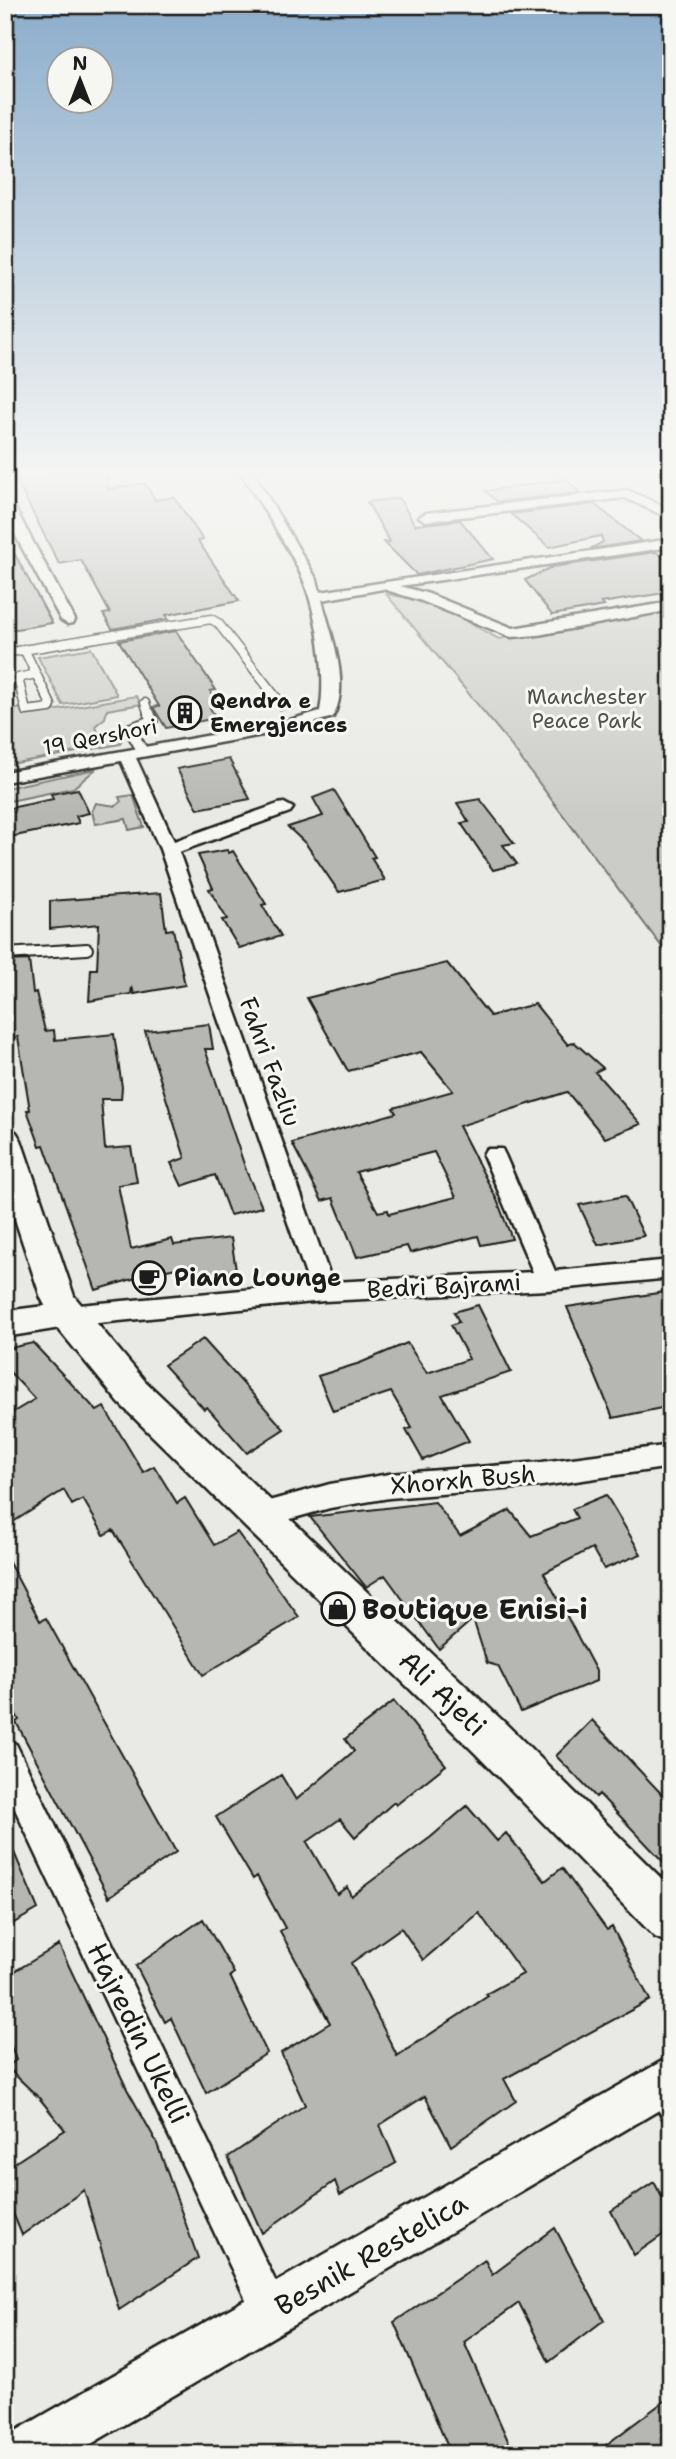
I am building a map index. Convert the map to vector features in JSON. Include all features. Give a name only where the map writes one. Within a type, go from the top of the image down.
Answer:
[{"type":"main road","name":"Ali Ajeti","points":[[5,1140],[58,1298],[68,1316],[132,1392],[491,1739],[671,1921]]},
{"type":"street","points":[[50,587],[68,620]]},
{"type":"street","points":[[310,587],[330,663],[332,687],[327,714]]},
{"type":"street","points":[[314,597],[386,587],[424,597],[511,633],[538,631],[671,607]]},
{"type":"street","name":"19 Qershori","points":[[5,777],[285,726],[327,714]]},
{"type":"street","name":"Fahri Fazliu","points":[[134,752],[324,1292]]},
{"type":"street","points":[[169,849],[284,808]]},
{"type":"street","name":"Bedri Bajrami","points":[[494,1155],[548,1281]]},
{"type":"street","name":"Bedri Bajrami","points":[[5,1324],[324,1292],[548,1281],[671,1269]]},
{"type":"street","name":"Xhorxh Bush","points":[[258,1516],[330,1496],[388,1486],[542,1474],[671,1456]]},
{"type":"street","name":"Hajredin Ukelli","points":[[5,1755],[150,2053],[271,2312]]},
{"type":"street","name":"Besnik Restelica","points":[[24,2454],[75,2441],[271,2312],[666,2093]]},
{"type":"lane","points":[[5,653],[211,619],[218,623],[282,705]]},
{"type":"lane","points":[[24,649],[51,705],[50,708],[26,711],[18,678],[36,674]]},
{"type":"lane","points":[[134,752],[130,729],[152,720],[145,703]]},
{"type":"lane","points":[[5,954],[87,949]]},
{"type":"green space","name":"Manchester Peace Park","points":[[386,594],[431,602],[499,639],[671,610],[671,959],[503,735]]},
{"type":"green space","points":[[91,648],[117,695],[63,705],[38,657]]},
{"type":"green space","points":[[5,689],[12,710],[36,705],[41,713],[136,696],[142,704],[107,710],[105,718],[95,726],[100,735],[121,730],[123,737],[120,744],[5,765]]},
{"type":"green space","points":[[96,769],[73,788],[5,802],[5,788]]},
{"type":"green space","points":[[133,795],[144,827],[129,830],[126,819],[95,824],[92,811],[96,803],[116,806],[121,802],[119,797]]},
{"type":"building","points":[[5,587],[32,587],[52,623],[5,631]]},
{"type":"building","points":[[96,587],[229,587],[239,601],[166,615],[168,619],[112,629],[103,614],[110,613]]},
{"type":"building","points":[[530,587],[671,587],[671,592],[601,603],[604,606],[552,615]]},
{"type":"building","points":[[176,631],[216,690],[210,691],[220,706],[210,708],[216,718],[166,728],[153,707],[159,706],[119,641]]},
{"type":"building","points":[[229,759],[250,799],[198,809],[177,769]]},
{"type":"building","points":[[78,789],[89,813],[76,816],[79,823],[5,838],[5,809],[53,799],[51,794]]},
{"type":"building","points":[[334,790],[375,857],[371,858],[385,880],[339,892],[306,844],[288,827],[323,816],[313,798]]},
{"type":"building","points":[[480,799],[514,843],[503,845],[517,864],[493,870],[461,823],[469,822],[457,803]]},
{"type":"building","points":[[227,850],[229,853],[233,851],[266,904],[262,905],[281,936],[239,948],[222,920],[227,919],[209,889],[213,888],[198,855]]},
{"type":"building","points":[[161,893],[166,930],[173,929],[185,985],[134,994],[132,987],[131,994],[89,1001],[91,969],[97,969],[99,924],[50,929],[50,901]]},
{"type":"building","points":[[29,960],[33,993],[36,992],[45,1031],[54,1030],[55,1040],[114,1034],[122,1087],[121,1099],[101,1099],[105,1149],[131,1147],[137,1182],[118,1185],[131,1249],[172,1239],[174,1245],[231,1238],[236,1270],[194,1276],[192,1265],[156,1272],[96,1290],[44,1145],[40,1146],[27,1110],[30,1110],[18,1037],[5,1040],[5,961]]},
{"type":"building","points":[[447,963],[490,1016],[535,1004],[568,1045],[574,1042],[603,1068],[595,1072],[641,1124],[605,1138],[567,1092],[459,1126],[497,1200],[512,1239],[481,1245],[478,1236],[410,1253],[407,1246],[357,1257],[333,1198],[322,1201],[292,1143],[396,1113],[393,1108],[453,1091],[421,1052],[348,1071],[307,998]],"holes":[[[434,1152],[456,1197],[389,1214],[388,1210],[378,1212],[356,1172]]]},
{"type":"building","points":[[209,1024],[213,1049],[205,1049],[247,1173],[262,1207],[230,1215],[215,1175],[182,1186],[171,1163],[185,1158],[145,1031]]},
{"type":"building","points":[[625,1196],[644,1236],[598,1245],[579,1205]]},
{"type":"building","points":[[671,1291],[671,1406],[613,1418],[567,1307]]},
{"type":"building","points":[[478,1305],[511,1372],[442,1395],[469,1441],[423,1460],[406,1430],[412,1428],[391,1392],[333,1411],[318,1376],[360,1363],[407,1343],[427,1373],[469,1359],[451,1325],[459,1322],[454,1312]]},
{"type":"building","points":[[203,1339],[284,1429],[247,1453],[207,1407],[204,1409],[164,1365]]},
{"type":"building","points":[[33,1343],[97,1411],[104,1407],[143,1472],[154,1466],[177,1503],[185,1498],[214,1545],[237,1532],[299,1617],[203,1675],[113,1530],[104,1535],[83,1499],[72,1505],[64,1490],[5,1527],[5,1417],[35,1399],[5,1367],[5,1349]]},
{"type":"building","points":[[606,1495],[641,1554],[604,1569],[592,1548],[544,1573],[596,1671],[596,1681],[521,1712],[498,1666],[487,1663],[473,1619],[439,1649],[385,1575],[366,1587],[310,1517],[435,1502],[460,1536],[510,1510],[531,1536],[577,1518],[572,1509]]},
{"type":"building","points":[[5,1555],[40,1621],[46,1618],[176,1852],[109,1897],[16,1722],[19,1720],[5,1695]]},
{"type":"building","points":[[394,1701],[446,1765],[396,1805],[394,1802],[355,1837],[340,1819],[307,1842],[337,1894],[347,1887],[351,1896],[431,1837],[467,1806],[497,1841],[506,1833],[545,1881],[562,1868],[607,1930],[612,1927],[650,2000],[504,2079],[516,2101],[451,2146],[425,2096],[380,2125],[396,2163],[340,2195],[335,2181],[262,2233],[228,2157],[305,2105],[281,2053],[330,2023],[280,1931],[285,1928],[257,1876],[253,1879],[216,1817],[281,1775],[296,1800],[354,1751],[345,1739]],"holes":[[[479,1913],[523,1974],[486,1994],[488,1996],[397,2056],[351,1963],[401,1928],[423,1960]]]},
{"type":"building","points":[[592,1720],[671,1804],[671,1870],[599,1794],[596,1797],[556,1756]]},
{"type":"building","points":[[5,1831],[38,1909],[5,1928]]},
{"type":"building","points":[[203,1919],[234,1973],[230,1976],[267,2053],[206,2093],[171,2018],[165,2022],[136,1966]]},
{"type":"building","points":[[59,1945],[127,2089],[156,2141],[198,2258],[119,2310],[84,2190],[22,2235],[5,2194],[5,2169],[65,2130],[40,2099],[7,2067],[16,2060],[5,2031],[5,1977]]},
{"type":"building","points":[[654,2182],[671,2214],[671,2229],[634,2255],[611,2211]]},
{"type":"building","points":[[555,2228],[604,2320],[549,2362],[519,2303],[464,2342],[514,2454],[451,2454],[394,2322],[485,2260],[492,2275]]},
{"type":"building","points":[[671,2396],[671,2454],[594,2454]]},
{"type":"place","name":"Qendra e Emergjences","points":[[185,713]]},
{"type":"place","name":"Piano Lounge","points":[[149,1278]]},
{"type":"place","name":"Boutique Enisi-i","points":[[338,1609]]}]
